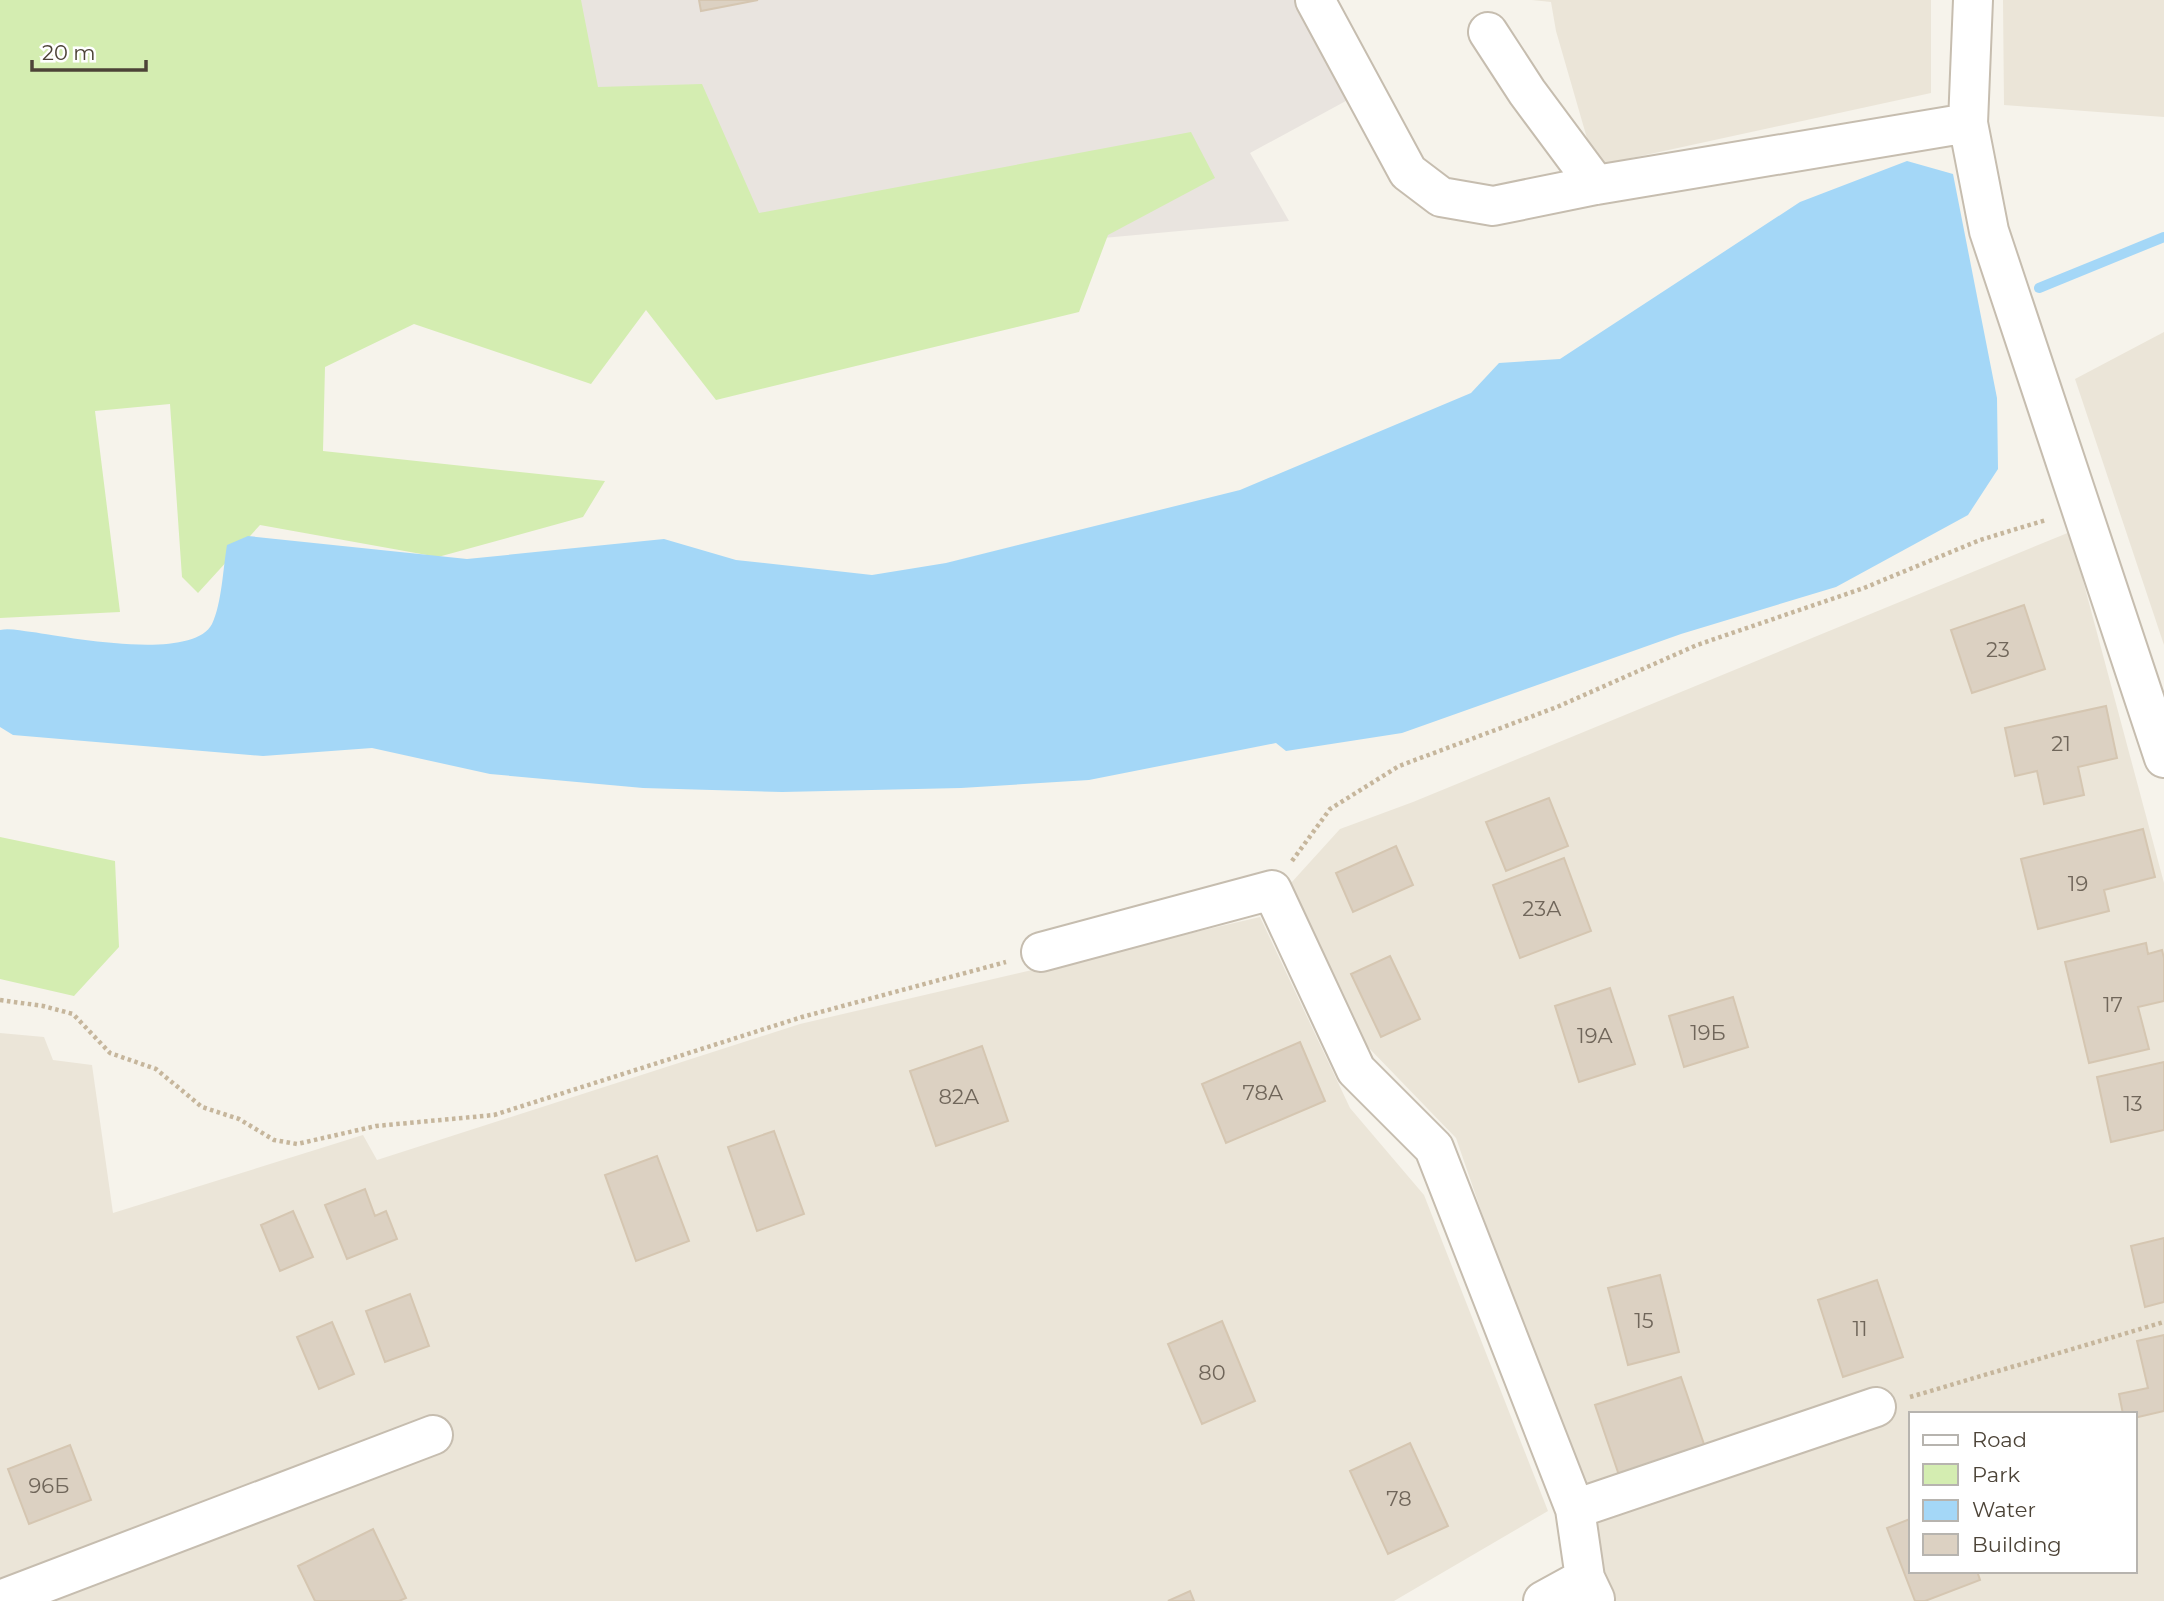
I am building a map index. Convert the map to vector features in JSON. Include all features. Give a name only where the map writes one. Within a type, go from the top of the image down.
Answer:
[{"type":"street","points":[[1315,0],[1408,172],[1441,197],[1493,206],[1597,185],[1968,123]]},
{"type":"street","points":[[1973,0],[1968,123],[1989,232],[2164,754]]},
{"type":"street","points":[[1488,32],[1527,92],[1597,185]]},
{"type":"street","points":[[1041,952],[1272,890],[1356,1070],[1434,1149],[1575,1509],[1590,1590],[1543,1601]]},
{"type":"street","points":[[1575,1509],[1876,1408]]},
{"type":"street","points":[[0,1600],[433,1434]]},
{"type":"path","points":[[1272,890],[1330,809],[1399,766],[1557,708],[1698,645],[1864,588],[1980,540],[2044,520],[2081,512]]},
{"type":"path","points":[[0,1000],[43,1006],[73,1014],[110,1053],[156,1069],[202,1107],[239,1119],[274,1140],[297,1144],[376,1126],[494,1115],[802,1017],[1041,952]]},
{"type":"path","points":[[1876,1408],[2164,1322]]},
{"type":"shaded area","points":[[91,0],[1303,0],[1355,96],[1250,153],[1289,221],[119,328]]},
{"type":"shaded area","points":[[1532,0],[1931,0],[1931,93],[1595,166],[1556,31],[1551,2]]},
{"type":"shaded area","points":[[2003,0],[2164,0],[2164,117],[2004,105]]},
{"type":"shaded area","points":[[2164,332],[2164,645],[2075,379]]},
{"type":"shaded area","points":[[2070,532],[2164,883],[2164,1601],[1612,1601],[1577,1489],[1456,1138],[1366,1045],[1291,883],[1340,829],[1413,802]]},
{"type":"shaded area","points":[[1260,917],[1350,1108],[1424,1195],[1548,1511],[1394,1601],[0,1601],[0,1033],[44,1037],[53,1060],[92,1065],[113,1213],[363,1135],[377,1160],[800,1024]]},
{"type":"green space","points":[[0,0],[581,0],[598,87],[702,84],[759,213],[1191,132],[1215,178],[1108,235],[1079,312],[716,400],[646,310],[591,384],[414,324],[325,367],[323,451],[605,481],[583,517],[438,557],[260,525],[198,593],[182,577],[170,404],[95,411],[120,612],[0,618]]},
{"type":"green space","points":[[0,837],[115,861],[119,947],[74,996],[0,979]]},
{"type":"water","points":[[1907,161],[1953,174],[1997,398],[1998,469],[1968,515],[1836,587],[1681,634],[1402,733],[1286,751],[1276,743],[1089,780],[961,788],[782,792],[643,788],[490,774],[372,748],[263,756],[13,735],[0,727],[0,630],[100,642],[156,645],[180,642],[200,635],[212,624],[215,616],[227,545],[248,536],[467,559],[664,539],[736,560],[872,575],[946,563],[1240,490],[1471,393],[1499,363],[1560,359],[1800,202]]},
{"type":"building","points":[[699,0],[758,0],[701,11]]},
{"type":"building","points":[[2024,605],[2045,669],[1972,693],[1951,630]]},
{"type":"building","points":[[2106,706],[2117,758],[2078,767],[2084,795],[2044,804],[2037,771],[2015,776],[2005,728]]},
{"type":"building","points":[[1549,798],[1568,846],[1506,871],[1486,822]]},
{"type":"building","points":[[2143,829],[2155,877],[2104,890],[2109,911],[2038,929],[2021,859]]},
{"type":"building","points":[[1396,846],[1413,885],[1353,912],[1336,873]]},
{"type":"building","points":[[1564,858],[1591,931],[1520,958],[1493,885]]},
{"type":"building","points":[[2146,943],[2148,954],[2162,950],[2164,958],[2164,1001],[2138,1007],[2149,1049],[2089,1063],[2065,962]]},
{"type":"building","points":[[1390,956],[1420,1019],[1381,1037],[1351,974]]},
{"type":"building","points":[[1610,988],[1635,1064],[1579,1082],[1555,1006]]},
{"type":"building","points":[[1733,997],[1748,1047],[1684,1067],[1669,1016]]},
{"type":"building","points":[[1300,1042],[1325,1101],[1226,1143],[1202,1084]]},
{"type":"building","points":[[982,1046],[1008,1121],[936,1146],[910,1071]]},
{"type":"building","points":[[2164,1062],[2164,1130],[2111,1142],[2097,1077]]},
{"type":"building","points":[[774,1131],[804,1214],[757,1231],[728,1147]]},
{"type":"building","points":[[657,1156],[689,1241],[636,1261],[605,1175]]},
{"type":"building","points":[[365,1189],[375,1216],[386,1211],[397,1239],[347,1259],[325,1205]]},
{"type":"building","points":[[293,1211],[313,1257],[280,1271],[261,1225]]},
{"type":"building","points":[[2164,1238],[2164,1302],[2145,1307],[2131,1246]]},
{"type":"building","points":[[1660,1275],[1679,1352],[1628,1365],[1608,1288]]},
{"type":"building","points":[[1877,1280],[1903,1357],[1843,1377],[1818,1300]]},
{"type":"building","points":[[410,1294],[429,1346],[385,1362],[366,1311]]},
{"type":"building","points":[[1222,1321],[1255,1401],[1202,1424],[1168,1344]]},
{"type":"building","points":[[332,1322],[354,1374],[319,1389],[297,1337]]},
{"type":"building","points":[[2164,1335],[2164,1411],[2136,1418],[2136,1412],[2123,1412],[2119,1394],[2148,1388],[2137,1341]]},
{"type":"building","points":[[1681,1377],[1707,1453],[1621,1481],[1595,1405]]},
{"type":"building","points":[[1410,1443],[1448,1526],[1388,1554],[1350,1471]]},
{"type":"building","points":[[70,1445],[91,1500],[29,1524],[8,1469]]},
{"type":"building","points":[[1909,1519],[1909,1573],[1978,1573],[1980,1580],[1925,1601],[1915,1601],[1887,1528]]},
{"type":"building","points":[[373,1529],[406,1598],[399,1601],[315,1601],[298,1566]]},
{"type":"building","points":[[1190,1591],[1194,1601],[1168,1601]]},
{"type":"waterway","points":[[2039,288],[2164,237]]}]
